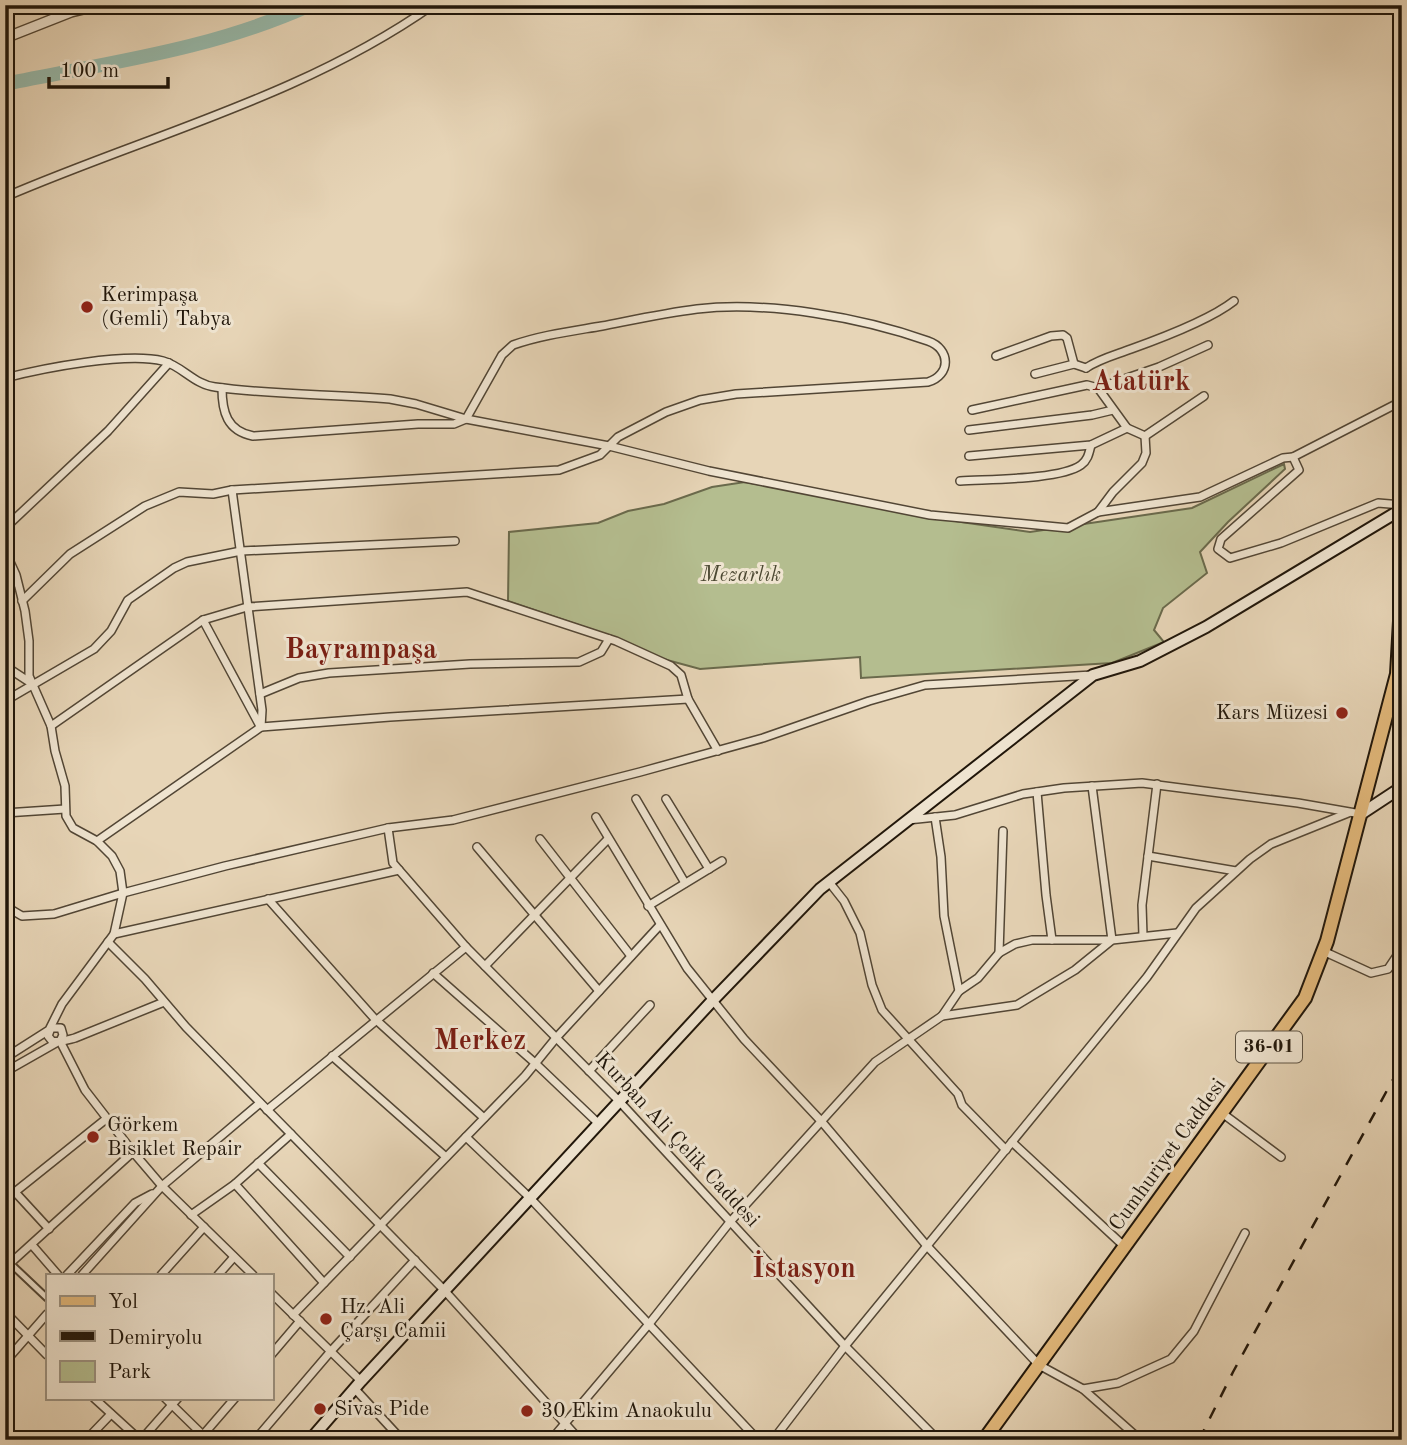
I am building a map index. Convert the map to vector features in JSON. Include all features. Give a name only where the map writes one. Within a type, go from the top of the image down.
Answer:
[{"type":"main road","points":[[310,1440],[444,1290],[766,943],[829,883],[1093,675],[1140,661],[1206,627],[1402,507]]},
{"type":"main road","name":"Cumhuriyet Caddesi","points":[[984,1440],[1305,998],[1323,951],[1354,813],[1397,674],[1402,586]]},
{"type":"main road","points":[[1354,813],[1402,787]]},
{"type":"street","points":[[5,38],[71,12],[100,5]]},
{"type":"street","points":[[5,197],[322,72],[397,31],[433,5]]},
{"type":"street","points":[[1086,368],[1096,361],[1221,311],[1234,301]]},
{"type":"street","points":[[22,601],[70,554],[125,517],[180,492],[213,494],[232,490],[473,474],[546,472],[571,467],[600,455],[618,436],[666,412],[700,400],[736,394],[928,382],[941,375],[945,365],[941,351],[931,341],[849,321],[776,309],[697,309],[513,345],[502,355],[466,419],[457,424],[418,424],[253,436],[239,432],[229,422],[222,406],[222,388]]},
{"type":"street","points":[[996,356],[1051,336],[1063,335],[1067,338],[1074,364]]},
{"type":"street","points":[[972,410],[1087,385],[1098,388],[1159,367],[1208,345]]},
{"type":"street","points":[[5,378],[101,361],[141,358],[180,367],[203,384],[222,388],[416,404],[466,419],[609,446],[709,471],[930,515],[1068,528],[1098,512],[1200,497],[1283,458],[1293,457],[1402,401]]},
{"type":"street","points":[[5,528],[108,432],[169,363]]},
{"type":"street","points":[[1035,374],[1074,364],[1086,368]]},
{"type":"street","points":[[1086,368],[1087,385]]},
{"type":"street","points":[[1098,388],[1127,428],[1145,436]]},
{"type":"street","points":[[1145,436],[1204,396]]},
{"type":"street","points":[[970,430],[1113,410]]},
{"type":"street","points":[[970,456],[1091,445],[1127,428]]},
{"type":"street","points":[[1098,512],[1113,492],[1142,463],[1146,453],[1145,436]]},
{"type":"street","points":[[960,481],[1051,474],[1080,466],[1087,459],[1091,445]]},
{"type":"street","points":[[1293,457],[1299,470],[1221,539],[1218,549],[1230,558],[1281,543],[1378,503],[1394,503],[1402,507]]},
{"type":"street","points":[[232,490],[262,710],[261,727]]},
{"type":"street","points":[[5,701],[81,657],[103,641],[128,600],[174,568],[199,558],[241,551],[455,541]]},
{"type":"street","points":[[5,551],[18,582],[29,640],[29,676],[51,726],[65,786],[65,809],[74,828],[97,841],[117,863],[122,879],[123,893],[114,934],[62,1004],[49,1030],[49,1039],[58,1042],[85,1090],[159,1189],[191,1215],[252,1274]]},
{"type":"street","points":[[5,587],[18,582]]},
{"type":"street","points":[[51,726],[202,620],[247,607],[467,592],[610,639],[677,670],[683,679],[688,699],[718,751]]},
{"type":"street","points":[[202,620],[261,727]]},
{"type":"street","points":[[260,694],[299,678],[329,673],[470,664],[579,663],[601,652],[610,639]]},
{"type":"street","points":[[5,666],[32,684]]},
{"type":"street","points":[[5,906],[22,916],[54,914],[225,866],[388,828],[453,820],[718,751],[925,685],[1093,675]]},
{"type":"street","points":[[97,841],[261,727],[390,716],[688,699]]},
{"type":"street","points":[[908,820],[955,815],[1023,794],[1142,783],[1354,813]]},
{"type":"street","points":[[1143,936],[1142,905],[1157,785]]},
{"type":"street","points":[[1092,786],[1112,940]]},
{"type":"street","points":[[1037,792],[1052,940]]},
{"type":"street","points":[[666,799],[709,869]]},
{"type":"street","points":[[636,800],[685,883]]},
{"type":"street","points":[[5,813],[65,809]]},
{"type":"street","points":[[773,1440],[845,1346],[1147,977],[1196,908],[1236,871],[1271,844],[1354,813]]},
{"type":"street","points":[[596,817],[687,968],[744,1039],[821,1122],[927,1246],[1039,1364],[1083,1390],[1136,1436],[1134,1440]]},
{"type":"street","points":[[935,817],[941,857],[944,916],[959,991]]},
{"type":"street","name":"Kurban Ali Çelik Caddesi","points":[[388,828],[393,863],[466,947],[620,1101],[845,1346],[938,1440]]},
{"type":"street","points":[[999,953],[1003,831]]},
{"type":"street","points":[[540,839],[631,956]]},
{"type":"street","points":[[485,966],[608,839]]},
{"type":"street","points":[[477,847],[599,991]]},
{"type":"street","points":[[1148,856],[1236,871]]},
{"type":"street","points":[[648,906],[722,861]]},
{"type":"street","points":[[114,934],[399,870]]},
{"type":"street","points":[[829,883],[844,901],[860,933],[879,1004],[894,1026],[958,1094],[962,1105],[1006,1150]]},
{"type":"street","points":[[268,899],[375,1020],[484,1118]]},
{"type":"street","points":[[293,1315],[484,1118],[660,925]]},
{"type":"street","points":[[551,1440],[649,1324],[730,1222],[874,1062],[942,1016],[959,991],[978,978],[999,953],[1014,944],[1032,940],[1112,940],[1177,933]]},
{"type":"street","points":[[942,1016],[1017,1005],[1075,970],[1112,940]]},
{"type":"street","points":[[108,942],[186,1027],[444,1290],[580,1440]]},
{"type":"street","points":[[267,1110],[466,947]]},
{"type":"street","points":[[1323,951],[1371,973],[1388,969],[1402,948]]},
{"type":"street","points":[[433,973],[599,1124]]},
{"type":"street","points":[[5,1072],[58,1042],[75,1038],[164,1002]]},
{"type":"street","points":[[589,1071],[650,1005]]},
{"type":"street","points":[[5,1058],[55,1026],[61,1028],[64,1035],[58,1042]]},
{"type":"street","points":[[332,1056],[446,1157]]},
{"type":"street","points":[[83,1274],[159,1189],[260,1102]]},
{"type":"street","points":[[1222,1113],[1280,1157]]},
{"type":"street","points":[[5,1200],[106,1118]]},
{"type":"street","points":[[191,1215],[235,1184],[290,1134]]},
{"type":"street","points":[[466,1137],[530,1198],[758,1440]]},
{"type":"street","points":[[1012,1142],[1125,1247]]},
{"type":"street","points":[[46,1297],[8,1266],[133,1152]]},
{"type":"street","points":[[258,1163],[350,1256]]},
{"type":"street","points":[[235,1184],[324,1283]]},
{"type":"street","points":[[69,1274],[135,1203],[159,1189]]},
{"type":"street","points":[[15,1192],[49,1229]]},
{"type":"street","points":[[162,1274],[204,1227]]},
{"type":"street","points":[[1083,1390],[1118,1383],[1171,1359],[1194,1331],[1245,1233]]},
{"type":"street","points":[[32,1245],[57,1274]]},
{"type":"street","points":[[219,1274],[234,1257]]},
{"type":"street","points":[[255,1440],[331,1351],[415,1260]]},
{"type":"street","points":[[273,1295],[331,1351],[402,1440]]},
{"type":"street","points":[[5,1312],[46,1354]]},
{"type":"street","points":[[5,1362],[46,1315]]},
{"type":"street","points":[[273,1352],[300,1321]]},
{"type":"street","points":[[96,1400],[141,1440],[176,1400]]},
{"type":"street","points":[[167,1400],[206,1437],[233,1400]]},
{"type":"street","points":[[86,1440],[111,1414]]},
{"type":"street","points":[[5,1433],[12,1440]]},
{"type":"green space","name":"Mezarlık","points":[[1284,464],[1285,469],[1200,552],[1207,573],[1163,608],[1154,630],[1164,642],[1112,663],[861,678],[860,657],[700,669],[656,657],[611,636],[508,601],[509,532],[598,523],[628,511],[664,504],[712,487],[745,482],[1030,532],[1192,508]]},
{"type":"waterway","points":[[5,84],[198,44],[310,5]]},
{"type":"railway","points":[[1199,1440],[1233,1372],[1402,1063]]},
{"type":"place","name":"Kerimpaşa (Gemli) Tabya","points":[[87,307]]},
{"type":"place","name":"Kars Müzesi̇","points":[[1342,713]]},
{"type":"place","name":"Görkem Bisiklet Repair","points":[[93,1137]]},
{"type":"place","name":"Hz. Ali Çarşı Camii","points":[[326,1319]]},
{"type":"place","name":"Sivas Pide","points":[[320,1409]]},
{"type":"place","name":"30 Ekim Anaokulu","points":[[527,1411]]},
{"type":"district","name":"Atatürk","points":[[1141,383]]},
{"type":"district","name":"Bayrampaşa","points":[[361,651]]},
{"type":"district","name":"Merkez","points":[[480,1042]]},
{"type":"district","name":"İstasyon","points":[[804,1270]]}]
